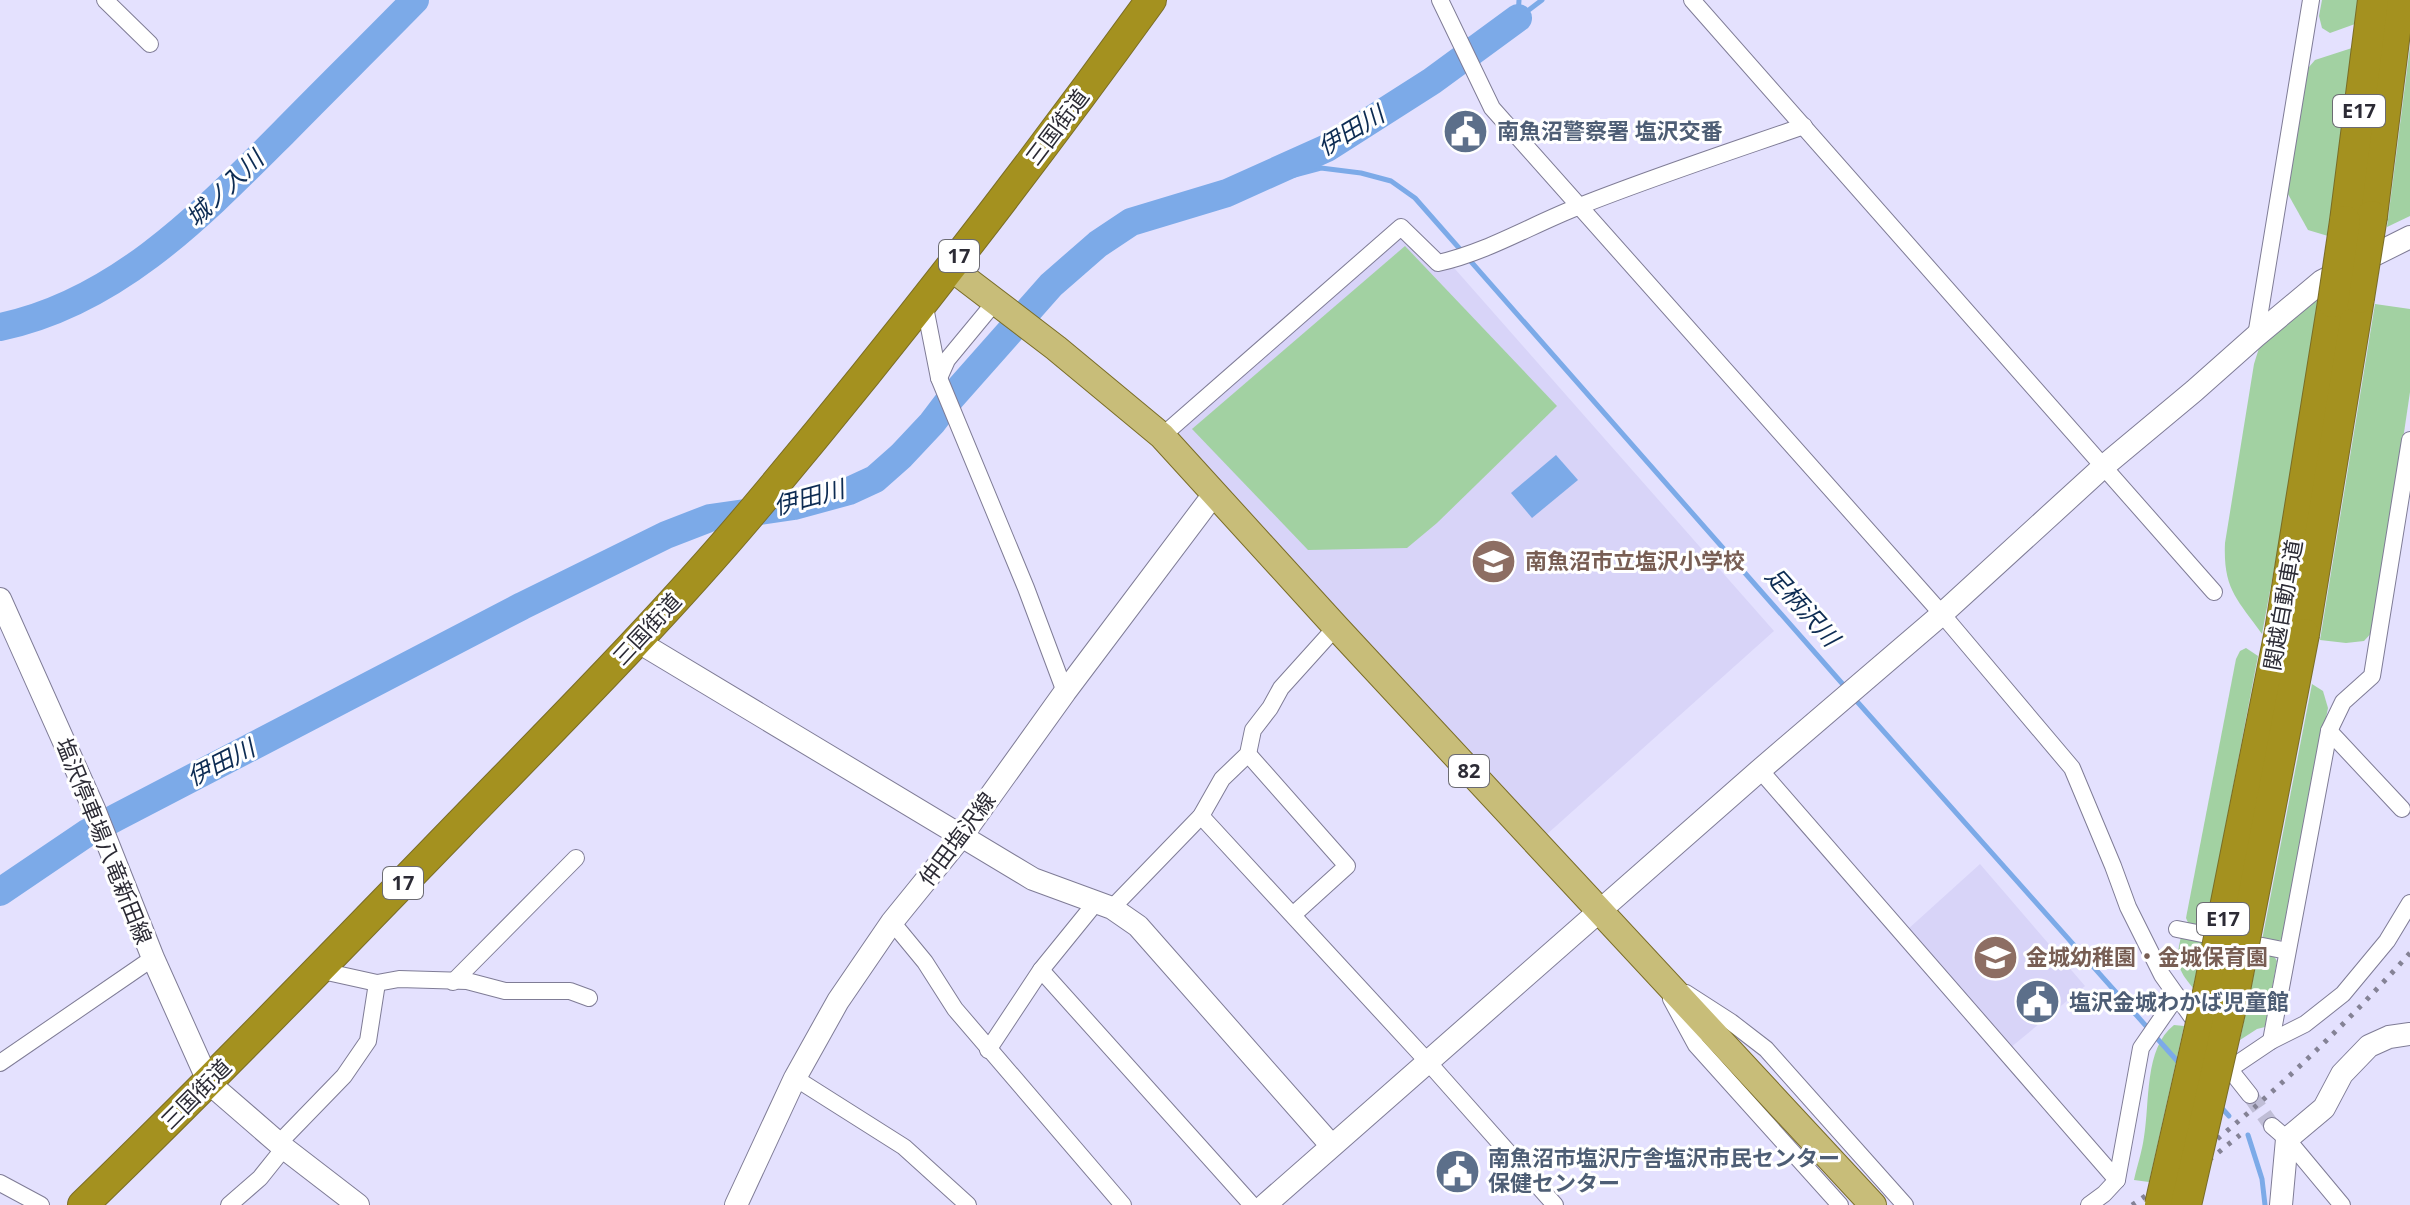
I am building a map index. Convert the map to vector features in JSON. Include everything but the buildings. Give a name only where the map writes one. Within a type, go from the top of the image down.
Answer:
[{"type":"highway","name":"関越自動車道","points":[[2358,218],[2373,0]]},
{"type":"highway","name":"関越自動車道","points":[[2186,1205],[2244,944],[2358,218],[2399,0]]},
{"type":"highway","name":"三国街道","points":[[83,1205],[209,1083],[637,641],[758,506],[924,302],[1038,154],[1141,8]]},
{"type":"highway","name":"関越自動車道","points":[[2160,1205],[2292,633]]},
{"type":"main road","name":"82","points":[[950,267],[1056,348],[1162,436],[1656,974],[1873,1205]]},
{"type":"street","points":[[105,0],[150,44]]},
{"type":"street","points":[[1440,0],[1492,108],[1942,614],[2072,768],[2128,907],[2162,975],[2228,1070],[2250,1095]]},
{"type":"street","points":[[1692,0],[2214,592]]},
{"type":"street","points":[[2256,336],[2311,0]]},
{"type":"street","points":[[1162,436],[1401,227],[1438,263],[1448,261],[1580,206],[1804,126]]},
{"type":"street","points":[[1265,1205],[1942,614],[2104,466],[2256,336],[2322,281],[2410,237]]},
{"type":"street","points":[[924,302],[939,378],[1026,588],[1065,692]]},
{"type":"street","points":[[939,378],[947,360],[995,302]]},
{"type":"street","points":[[2271,1041],[2329,731],[2343,702],[2372,676],[2410,440]]},
{"type":"street","name":"仲田塩沢線","points":[[736,1205],[795,1078],[838,1001],[892,922],[961,837],[1214,494]]},
{"type":"street","name":"塩沢停車場八竜新田線","points":[[0,599],[94,809],[153,958],[209,1083]]},
{"type":"street","points":[[988,1050],[1041,970],[1104,904],[1201,816],[1222,779],[1248,754],[1253,730],[1281,688],[1336,627]]},
{"type":"street","points":[[637,641],[1033,879],[1104,904],[1138,926],[1331,1145]]},
{"type":"street","points":[[2329,731],[2402,809]]},
{"type":"street","points":[[1248,754],[1347,866],[1294,914]]},
{"type":"street","points":[[1760,770],[2117,1180]]},
{"type":"street","points":[[1201,816],[1294,914],[1555,1205]]},
{"type":"street","points":[[453,982],[576,858]]},
{"type":"street","points":[[2228,1070],[2271,1041],[2305,1024],[2343,994],[2387,941],[2410,903]]},
{"type":"street","points":[[892,922],[988,1050],[1123,1205]]},
{"type":"street","points":[[2177,929],[2287,951]]},
{"type":"street","points":[[0,1063],[153,958]]},
{"type":"street","points":[[318,970],[377,983],[399,979],[467,981],[505,991],[570,991],[589,998]]},
{"type":"street","points":[[1041,970],[1252,1205]]},
{"type":"street","points":[[1656,974],[1696,1045],[1840,1205]]},
{"type":"street","points":[[1656,974],[1731,1022],[1766,1049],[1905,1205]]},
{"type":"street","points":[[229,1205],[260,1178],[282,1146],[344,1076],[368,1041],[377,983]]},
{"type":"street","points":[[2089,1205],[2117,1180],[2141,1048],[2177,996]]},
{"type":"street","points":[[2279,1132],[2324,1108],[2342,1074],[2369,1046],[2389,1037],[2410,1034]]},
{"type":"street","points":[[795,1078],[904,1147],[959,1202]]},
{"type":"street","points":[[209,1083],[282,1146],[358,1205]]},
{"type":"street","points":[[2279,1132],[2281,1205]]},
{"type":"street","points":[[2279,1132],[2342,1205]]},
{"type":"street","points":[[0,1183],[41,1205]]},
{"type":"shaded area","name":"南魚沼市立塩沢小学校","points":[[1401,227],[1448,261],[1774,631],[1536,844],[1162,436]]},
{"type":"shaded area","name":"金城幼稚園・金城保育園","points":[[1980,864],[2085,986],[2010,1048],[1907,930]]},
{"type":"green space","points":[[2322,0],[2358,0],[2355,24],[2330,33],[2322,28],[2319,16]]},
{"type":"green space","points":[[2410,46],[2410,216],[2387,227]]},
{"type":"green space","points":[[2352,48],[2328,236],[2308,230],[2284,187],[2303,74],[2315,60]]},
{"type":"green space","points":[[1405,246],[1557,406],[1437,523],[1407,548],[1308,550],[1192,429]]},
{"type":"green space","points":[[2318,297],[2293,467],[2262,634],[2233,593],[2225,559],[2254,364],[2259,348]]},
{"type":"green space","points":[[2375,304],[2410,309],[2410,392],[2375,629],[2364,641],[2346,643],[2320,640]]},
{"type":"green space","points":[[2246,648],[2258,656],[2206,928],[2189,925],[2186,918],[2236,659],[2240,651]]},
{"type":"green space","points":[[2312,684],[2323,691],[2328,708],[2282,939],[2274,943],[2262,940]]},
{"type":"green space","points":[[2181,937],[2203,940],[2193,988],[2179,964]]},
{"type":"green space","points":[[2259,951],[2272,953],[2277,961],[2265,1027],[2240,1040]]},
{"type":"green space","points":[[2174,1025],[2184,1026],[2149,1182],[2134,1180],[2143,1143],[2153,1062],[2164,1035]]},
{"type":"water","points":[[1556,455],[1578,480],[1532,518],[1511,493]]},
{"type":"waterway","name":"城ノ入川","points":[[0,327],[42,315],[82,298],[154,252],[220,195],[415,0]]},
{"type":"waterway","points":[[1518,17],[1519,0]]},
{"type":"waterway","name":"伊田川","points":[[1518,18],[1542,0]]},
{"type":"waterway","name":"伊田川","points":[[0,892],[87,833],[522,606],[666,535],[710,518],[794,506],[849,491],[875,479],[932,423],[1051,285],[1098,244],[1131,222],[1227,193],[1327,148],[1432,81],[1518,18]]},
{"type":"waterway","name":"足柄沢川","points":[[1227,193],[1321,168],[1391,181],[1415,198],[1847,689]]},
{"type":"waterway","name":"足柄沢川","points":[[1853,697],[2179,1063]]},
{"type":"waterway","name":"足柄沢川","points":[[2219,1105],[2229,1116]]},
{"type":"waterway","name":"足柄沢川","points":[[2248,1135],[2262,1179],[2265,1205]]},
{"type":"tunnel","points":[[2250,1095],[2272,1126]]},
{"type":"railway","points":[[2132,1205],[2172,1176],[2289,1077],[2410,953]]},
{"type":"railway","points":[[2153,1205],[2240,1135]]},
{"type":"place","name":"南魚沼警察署 塩沢交番","points":[[1466,131]]},
{"type":"place","name":"南魚沼市立塩沢小学校","points":[[1494,561]]},
{"type":"place","name":"金城幼稚園・金城保育園","points":[[1995,957]]},
{"type":"place","name":"塩沢金城わかば児童館","points":[[2038,1002]]},
{"type":"place","name":"南魚沼市塩沢庁舎塩沢市民センター 保健センター","points":[[1457,1171]]}]
